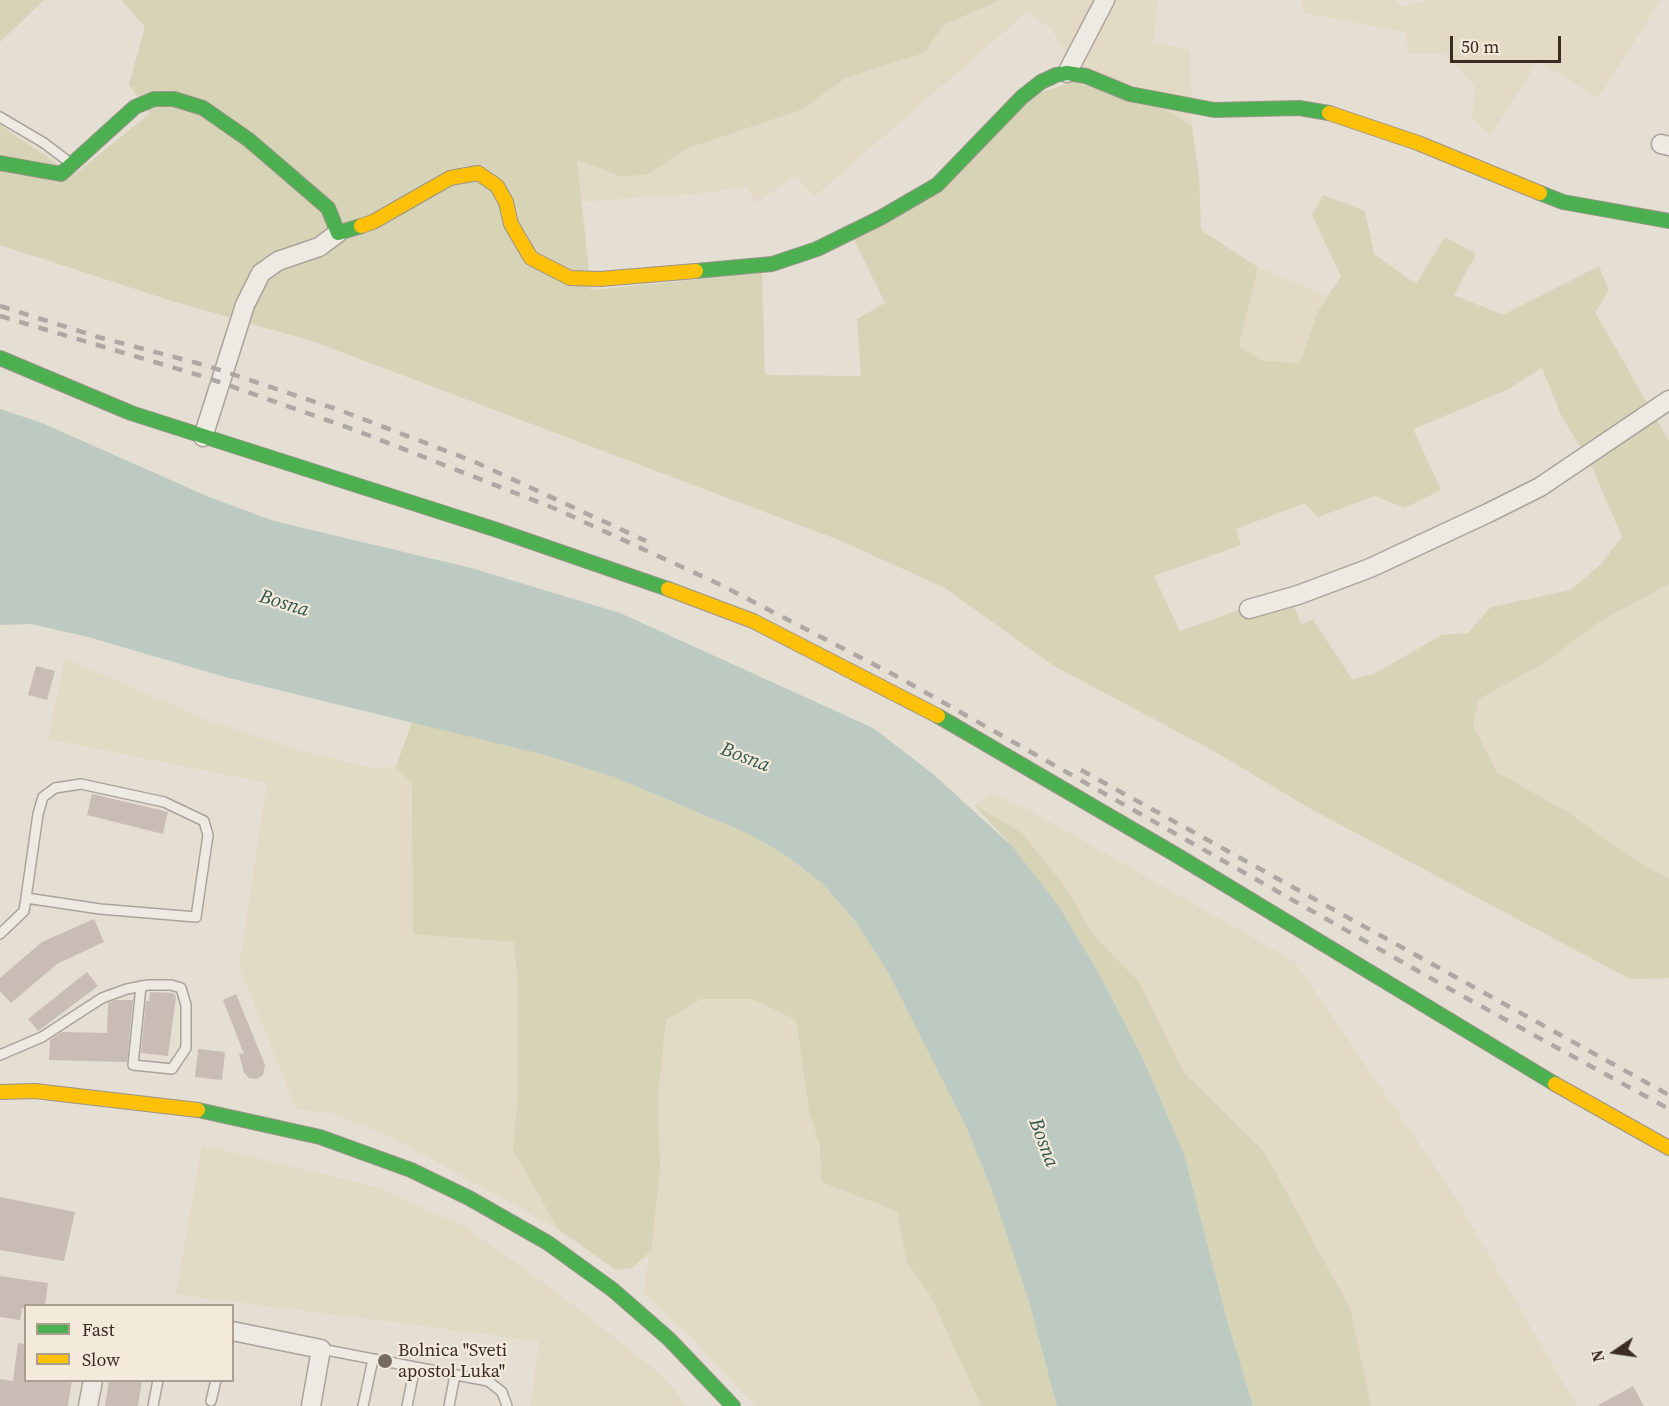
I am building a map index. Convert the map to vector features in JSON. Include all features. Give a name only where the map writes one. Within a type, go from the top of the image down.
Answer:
[{"type":"main road","points":[[0,163],[61,174],[135,107],[154,99],[174,99],[203,108],[249,140],[328,208],[338,233],[373,222],[450,178],[478,173],[497,186],[506,202],[511,224],[531,258],[570,278],[600,279],[772,264],[817,249],[880,218],[937,185],[1022,97],[1041,82],[1067,73],[1086,76],[1130,94],[1179,105],[1214,110],[1287,108],[1323,111],[1418,143],[1563,202],[1630,216],[1669,221]]},
{"type":"main road","points":[[0,358],[131,413],[494,530],[753,621],[806,646],[926,708],[1178,856],[1536,1073],[1669,1148]]},
{"type":"main road","points":[[0,1092],[35,1091],[102,1097],[228,1115],[320,1137],[411,1170],[469,1198],[548,1243],[613,1290],[669,1339],[733,1406]]},
{"type":"street","points":[[1067,73],[1105,0]]},
{"type":"street","points":[[203,437],[245,305],[261,273],[278,261],[320,247],[338,233]]},
{"type":"street","points":[[1249,609],[1298,595],[1370,568],[1488,513],[1540,487],[1669,400]]},
{"type":"street","points":[[234,1330],[321,1349],[311,1406]]},
{"type":"street","points":[[88,1406],[93,1382]]},
{"type":"lane","points":[[0,117],[44,143],[71,164]]},
{"type":"lane","points":[[0,934],[24,911],[38,814],[43,796],[55,788],[81,784],[164,802],[204,821],[208,835],[196,917],[100,909],[26,898]]},
{"type":"lane","points":[[0,1055],[42,1037],[102,998],[141,986],[171,986],[181,988],[186,1005],[186,1048],[172,1069],[133,1065],[141,986]]},
{"type":"lane","points":[[321,1349],[488,1381],[495,1385],[507,1406]]},
{"type":"lane","points":[[363,1406],[372,1359]]},
{"type":"lane","points":[[407,1406],[415,1367]]},
{"type":"lane","points":[[449,1406],[455,1375]]},
{"type":"lane","points":[[153,1406],[158,1382]]},
{"type":"lane","points":[[211,1401],[216,1382]]},
{"type":"shaded area","points":[[0,0],[44,0],[0,42]]},
{"type":"shaded area","points":[[121,0],[1000,0],[944,25],[924,53],[846,78],[801,110],[688,148],[646,175],[620,176],[577,160],[591,290],[762,273],[765,375],[861,376],[857,319],[885,303],[854,240],[1040,93],[1072,82],[1163,108],[1192,126],[1199,176],[1201,230],[1258,267],[1239,346],[1260,360],[1300,364],[1318,311],[1341,276],[1312,215],[1323,195],[1365,211],[1374,254],[1416,284],[1445,237],[1476,254],[1454,295],[1503,315],[1599,266],[1609,291],[1595,312],[1669,441],[1669,584],[1599,622],[1546,662],[1479,699],[1473,725],[1497,772],[1569,813],[1626,854],[1669,879],[1669,978],[1630,979],[1311,809],[1212,750],[1054,666],[945,588],[839,540],[312,341],[169,300],[0,245],[0,125],[74,175],[149,114],[129,84],[145,27]],"holes":[[[1542,368],[1561,415],[1591,465],[1622,537],[1601,564],[1571,590],[1491,607],[1468,633],[1442,635],[1374,674],[1352,679],[1313,620],[1301,624],[1289,592],[1180,631],[1154,576],[1241,545],[1236,529],[1305,503],[1318,517],[1375,496],[1405,508],[1441,490],[1413,429],[1507,390]]]},
{"type":"shaded area","points":[[1000,0],[1158,0],[1154,42],[1190,50],[1192,126],[1163,108],[1072,82],[1066,52],[1051,29],[1027,12],[814,197],[796,175],[757,203],[745,186],[715,192],[580,202],[576,160],[620,176],[646,175],[688,148],[801,110],[846,78],[924,53],[946,24]]},
{"type":"shaded area","points":[[1302,0],[1396,0],[1401,7],[1428,0],[1661,0],[1598,98],[1538,61],[1491,135],[1472,119],[1475,86],[1444,54],[1409,54],[1405,32],[1304,13]]},
{"type":"shaded area","points":[[1258,267],[1327,296],[1318,311],[1300,365],[1260,360],[1239,347]]},
{"type":"shaded area","points":[[1669,584],[1669,879],[1626,854],[1569,813],[1497,772],[1473,725],[1479,699],[1546,662],[1599,622]]},
{"type":"shaded area","points":[[65,658],[209,721],[305,752],[372,768],[396,767],[412,783],[414,852],[514,941],[518,991],[518,1089],[513,1150],[558,1229],[393,1138],[332,1113],[296,1109],[239,967],[267,783],[48,739]]},
{"type":"shaded area","points":[[412,722],[545,755],[614,777],[751,835],[788,857],[823,884],[855,921],[888,972],[967,1129],[994,1196],[1029,1302],[1057,1406],[981,1406],[931,1297],[907,1262],[897,1211],[821,1182],[820,1146],[809,1111],[796,1020],[752,999],[701,999],[666,1020],[658,1099],[660,1169],[651,1251],[632,1268],[616,1270],[558,1229],[513,1150],[518,1089],[518,991],[514,942],[413,934],[412,783],[396,767]]},
{"type":"shaded area","points":[[994,794],[1030,810],[1295,962],[1454,1195],[1577,1406],[1371,1406],[1350,1308],[1264,1151],[1184,1073],[1139,982],[1092,933],[1067,889],[1021,832],[974,805]]},
{"type":"shaded area","points":[[974,805],[1021,832],[1067,889],[1092,933],[1139,982],[1184,1073],[1264,1151],[1350,1308],[1371,1406],[1253,1406],[1226,1316],[1184,1154],[1143,1059],[1101,977],[1060,908],[1013,847]]},
{"type":"shaded area","points":[[701,999],[752,999],[796,1020],[809,1111],[820,1146],[821,1182],[897,1211],[907,1262],[931,1297],[981,1406],[755,1406],[692,1338],[644,1292],[660,1169],[658,1099],[666,1019]]},
{"type":"shaded area","points":[[202,1145],[376,1187],[465,1227],[554,1290],[663,1376],[687,1406],[530,1406],[539,1341],[176,1294]]},
{"type":"water","name":"Bosna","points":[[0,409],[42,423],[209,497],[274,521],[471,568],[620,613],[873,728],[933,774],[1013,847],[1060,908],[1101,977],[1143,1059],[1184,1154],[1226,1316],[1253,1406],[1057,1406],[1029,1302],[994,1196],[967,1129],[888,972],[855,921],[823,884],[788,857],[751,835],[614,777],[545,755],[225,677],[88,637],[31,624],[0,625]]},
{"type":"building","points":[[36,666],[55,671],[47,700],[28,695]]},
{"type":"building","points":[[92,794],[168,812],[163,834],[87,815]]},
{"type":"building","points":[[94,919],[104,942],[57,964],[11,1003],[0,991],[0,978],[42,942]]},
{"type":"building","points":[[87,972],[98,986],[38,1031],[28,1019]]},
{"type":"building","points":[[150,992],[173,993],[176,996],[168,1056],[141,1053],[146,1001],[149,1001]]},
{"type":"building","points":[[236,994],[265,1065],[263,1075],[257,1079],[249,1078],[244,1073],[239,1053],[244,1054],[223,1000]]},
{"type":"building","points":[[116,1000],[133,1000],[127,1062],[49,1060],[50,1040],[62,1032],[107,1033],[108,1003]]},
{"type":"building","points":[[198,1049],[225,1052],[222,1080],[195,1077]]},
{"type":"building","points":[[0,1197],[75,1212],[64,1261],[0,1250]]},
{"type":"building","points":[[0,1276],[48,1283],[45,1304],[24,1304],[20,1320],[0,1317]]},
{"type":"building","points":[[18,1343],[24,1344],[24,1382],[72,1382],[68,1406],[0,1406],[0,1379],[13,1381]]},
{"type":"building","points":[[109,1382],[142,1382],[138,1406],[105,1406]]},
{"type":"building","points":[[1633,1386],[1644,1406],[1597,1406]]},
{"type":"railway","points":[[0,306],[98,337],[208,366],[342,411],[475,462],[646,541]]},
{"type":"railway","points":[[0,316],[205,377],[355,430],[556,509],[721,585],[900,678],[1457,993],[1669,1109]]},
{"type":"railway","points":[[1081,770],[1669,1095]]},
{"type":"traffic: fast","points":[[696,271],[772,264],[817,249],[880,218],[937,185],[1022,97],[1041,82],[1056,75],[1067,73],[1086,76],[1130,94],[1214,110],[1299,108],[1329,113]]},
{"type":"traffic: fast","points":[[0,163],[61,174],[135,107],[154,99],[174,99],[203,108],[249,140],[328,208],[338,233],[361,226]]},
{"type":"traffic: fast","points":[[1540,193],[1563,202],[1669,221]]},
{"type":"traffic: fast","points":[[0,358],[131,413],[494,529],[668,589]]},
{"type":"traffic: fast","points":[[938,716],[1178,856],[1555,1084]]},
{"type":"traffic: fast","points":[[198,1110],[320,1137],[411,1170],[469,1198],[548,1243],[613,1290],[669,1339],[733,1406]]},
{"type":"traffic: slow","points":[[1329,113],[1418,143],[1540,193]]},
{"type":"traffic: slow","points":[[361,226],[373,222],[450,178],[478,173],[497,186],[506,202],[511,224],[531,258],[570,278],[600,279],[696,271]]},
{"type":"traffic: slow","points":[[668,589],[753,621],[938,716]]},
{"type":"traffic: slow","points":[[1555,1084],[1669,1148]]},
{"type":"traffic: slow","points":[[0,1092],[35,1091],[198,1110]]},
{"type":"place","name":"Bolnica \"Sveti apostol Luka\"","points":[[385,1361]]}]
